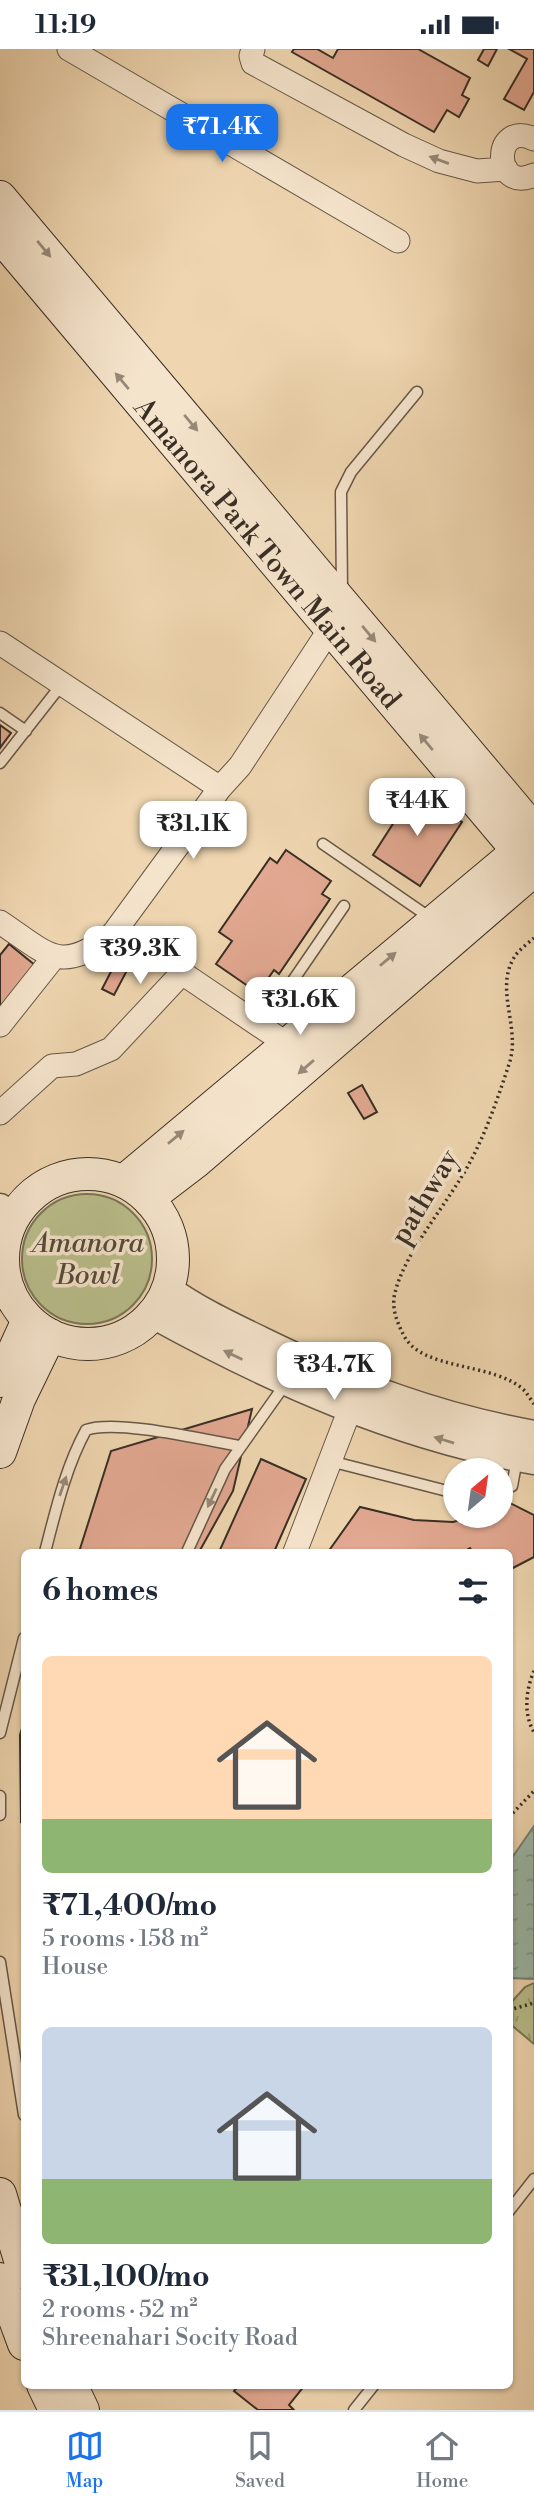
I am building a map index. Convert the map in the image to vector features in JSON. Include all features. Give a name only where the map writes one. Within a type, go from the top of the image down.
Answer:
[{"type":"main road","name":"Amanora Park Town Main Road","points":[[0,197],[530,855]]},
{"type":"main road","name":"Amanora Park Town Main Road","points":[[0,236],[336,615]]},
{"type":"main road","points":[[124,1181],[434,921],[530,855]]},
{"type":"main road","points":[[150,1201],[159,1190],[207,1152],[530,855]]},
{"type":"main road","points":[[96,1175],[124,1181],[150,1201],[163,1220],[171,1244],[172,1268],[160,1301],[127,1334],[111,1341],[79,1343],[39,1327],[12,1298],[6,1283],[3,1266],[4,1226],[34,1193],[63,1178],[96,1175]]},
{"type":"main road","points":[[0,1381],[39,1327]]},
{"type":"main road","points":[[0,1452],[19,1399],[39,1327]]},
{"type":"main road","points":[[1,2203],[21,2264]]},
{"type":"main road","points":[[0,2279],[21,2336]]},
{"type":"main road","points":[[45,2389],[55,2410]]},
{"type":"main road","points":[[73,2389],[83,2410]]},
{"type":"street","points":[[69,49],[398,241]]},
{"type":"street","points":[[253,49],[253,63],[404,145],[439,161],[477,171],[525,177]]},
{"type":"street","points":[[525,177],[502,156],[506,144],[517,137],[534,139]]},
{"type":"street","points":[[2,928],[54,957],[72,958],[92,951],[113,934],[220,788],[240,766],[336,615]]},
{"type":"street","points":[[0,643],[220,788]]},
{"type":"street","points":[[0,1025],[54,957]]},
{"type":"street","points":[[0,1112],[52,1066],[76,1064],[111,1049],[182,973],[287,1044]]},
{"type":"street","points":[[160,1301],[287,1382],[388,1424],[475,1450],[525,1459]]},
{"type":"street","points":[[160,1301],[192,1307],[318,1369],[396,1400],[480,1425],[534,1435]]},
{"type":"street","points":[[296,1549],[350,1409]]},
{"type":"lane","points":[[336,615],[344,551],[341,492],[351,472],[417,392]]},
{"type":"lane","points":[[0,763],[62,684]]},
{"type":"lane","points":[[0,713],[26,731]]},
{"type":"lane","points":[[323,844],[434,921]]},
{"type":"lane","points":[[315,1021],[281,998],[344,906]]},
{"type":"lane","points":[[188,1549],[225,1469],[287,1382]]},
{"type":"lane","points":[[47,1549],[58,1500],[75,1451],[86,1430],[95,1427],[118,1427],[240,1446]]},
{"type":"lane","points":[[513,1484],[525,1459]]},
{"type":"lane","points":[[330,1461],[443,1490]]},
{"type":"lane","points":[[0,1733],[21,1650]]},
{"type":"lane","points":[[0,1795],[0,1815]]},
{"type":"lane","points":[[0,1962],[21,2096]]},
{"type":"lane","points":[[513,2206],[534,2179]]},
{"type":"lane","points":[[354,2410],[370,2389]]},
{"type":"path","name":"pathway","points":[[534,938],[515,957],[506,985],[512,1022],[511,1058],[490,1115],[470,1163],[405,1266],[394,1295],[395,1313],[404,1337],[418,1353],[492,1374],[523,1390],[534,1404]]},
{"type":"path","points":[[534,1671],[528,1687],[527,1720],[534,1731]]},
{"type":"path","points":[[513,1814],[534,1791]]},
{"type":"path","points":[[513,2009],[534,2003]]},
{"type":"green space","name":"Amanora Bowl","points":[[87,1194],[112,1199],[133,1213],[147,1234],[152,1259],[147,1284],[133,1305],[112,1319],[87,1324],[62,1319],[41,1305],[27,1284],[22,1259],[27,1234],[41,1213],[62,1199]]},
{"type":"green space","points":[[534,1983],[534,2044],[513,2026],[513,2000],[525,1987]]},
{"type":"water","points":[[534,1826],[534,1979],[513,1978],[513,1856]]},
{"type":"building","points":[[294,49],[317,49],[333,58],[338,49],[418,49],[470,78],[462,95],[469,99],[459,117],[447,110],[434,132],[292,52]]},
{"type":"building","points":[[484,49],[497,49],[488,66],[478,60]]},
{"type":"building","points":[[509,49],[534,49],[534,92],[524,110],[504,99],[527,59]]},
{"type":"building","points":[[0,725],[11,733],[0,748]]},
{"type":"building","points":[[414,791],[462,822],[420,886],[373,855]]},
{"type":"building","points":[[286,850],[331,881],[322,894],[330,899],[279,974],[274,970],[258,993],[216,964],[232,941],[219,932],[270,858],[277,863]]},
{"type":"building","points":[[131,933],[143,940],[114,995],[102,989]]},
{"type":"building","points":[[9,944],[36,966],[0,1010],[0,955]]},
{"type":"building","points":[[362,1085],[377,1112],[364,1119],[348,1093]]},
{"type":"building","points":[[252,1409],[233,1491],[201,1549],[80,1549],[111,1451]]},
{"type":"building","points":[[261,1459],[306,1479],[275,1549],[220,1549]]},
{"type":"building","points":[[513,1504],[534,1515],[534,1557],[513,1568],[513,1549],[330,1549],[360,1507],[414,1520],[443,1521],[443,1528],[513,1528]]},
{"type":"building","points":[[21,1732],[21,1822],[20,1735]]},
{"type":"building","points":[[302,2389],[289,2405],[294,2410],[258,2410],[234,2391]]}]
